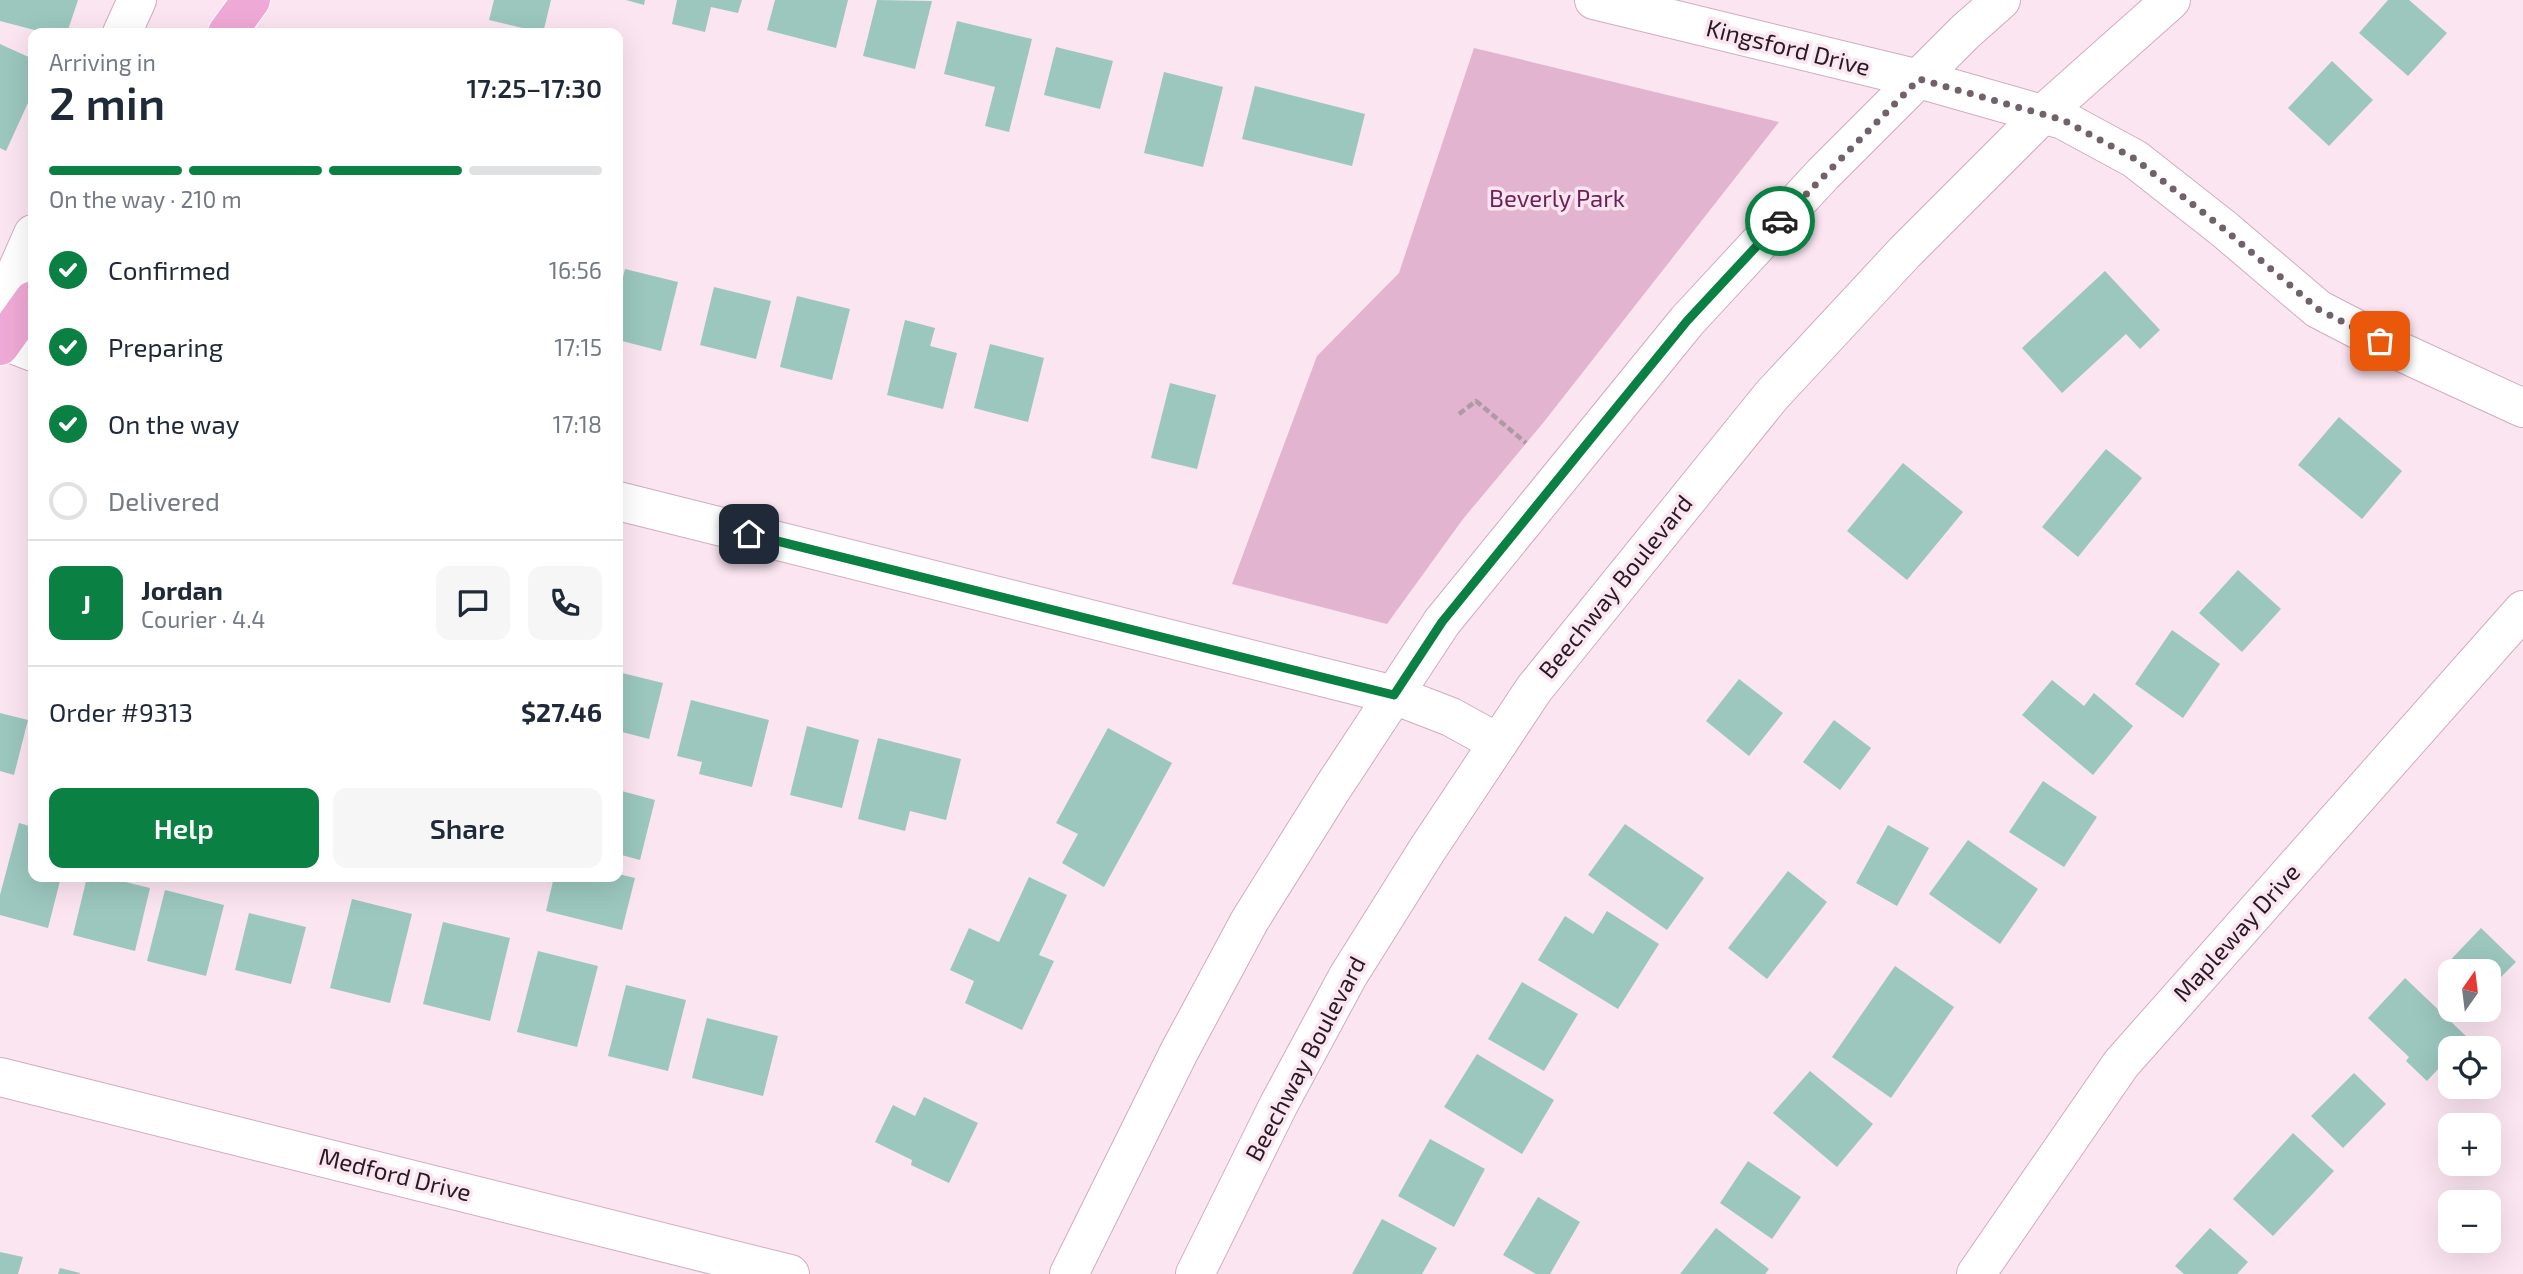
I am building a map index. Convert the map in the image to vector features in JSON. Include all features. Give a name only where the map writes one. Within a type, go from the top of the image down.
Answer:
[{"type":"main road","points":[[231,28],[251,0]]},
{"type":"main road","points":[[9,337],[28,308]]},
{"type":"street","points":[[124,28],[137,0]]},
{"type":"street","name":"Kingsford Drive","points":[[1594,0],[1919,79],[2063,120],[2135,159],[2224,229],[2318,309],[2401,352],[2523,408]]},
{"type":"street","points":[[1069,1274],[1179,1052],[1250,920],[1442,622],[1687,321],[1823,174],[2001,0]]},
{"type":"street","name":"Beechway Boulevard","points":[[1195,1274],[1279,1104],[1348,976],[1427,850],[1534,689],[1772,396],[1905,253],[2043,114],[2171,0]]},
{"type":"street","points":[[9,337],[28,255]]},
{"type":"street","points":[[623,502],[1394,695],[1451,717],[1498,743]]},
{"type":"street","name":"Mapleway Drive","points":[[1976,1274],[2121,1064],[2523,610]]},
{"type":"street","name":"Medford Drive","points":[[0,1077],[790,1274]]},
{"type":"path","points":[[1459,414],[1476,401],[1526,443]]},
{"type":"green space","name":"Beverly Park","points":[[1474,48],[1779,122],[1543,423],[1463,519],[1387,624],[1232,584],[1317,356],[1399,273]]},
{"type":"building","points":[[0,0],[78,0],[69,28],[28,28],[0,21]]},
{"type":"building","points":[[494,0],[551,0],[544,28],[522,28],[489,20]]},
{"type":"building","points":[[626,0],[645,0],[644,5]]},
{"type":"building","points":[[677,0],[742,0],[738,13],[711,7],[705,32],[672,24]]},
{"type":"building","points":[[775,0],[848,0],[836,48],[767,30]]},
{"type":"building","points":[[877,0],[932,1],[915,69],[863,56]]},
{"type":"building","points":[[2388,0],[2409,0],[2447,33],[2408,76],[2359,33]]},
{"type":"building","points":[[957,21],[1032,39],[1009,132],[985,126],[995,87],[944,74]]},
{"type":"building","points":[[0,44],[28,57],[28,103],[6,151],[0,148]]},
{"type":"building","points":[[1056,47],[1113,61],[1100,109],[1044,95]]},
{"type":"building","points":[[2332,61],[2373,100],[2329,146],[2288,108]]},
{"type":"building","points":[[1164,72],[1223,87],[1203,167],[1144,153]]},
{"type":"building","points":[[1255,86],[1365,114],[1352,166],[1242,139]]},
{"type":"building","points":[[625,269],[678,282],[661,351],[623,341]]},
{"type":"building","points":[[2105,271],[2160,330],[2140,349],[2126,334],[2062,393],[2022,348]]},
{"type":"building","points":[[714,287],[771,301],[756,359],[700,345]]},
{"type":"building","points":[[797,296],[850,309],[832,380],[780,367]]},
{"type":"building","points":[[905,320],[935,328],[930,346],[957,353],[943,409],[887,395]]},
{"type":"building","points":[[990,344],[1044,358],[1028,422],[974,408]]},
{"type":"building","points":[[1170,383],[1216,395],[1197,469],[1151,458]]},
{"type":"building","points":[[2339,417],[2402,471],[2362,519],[2298,465]]},
{"type":"building","points":[[2106,449],[2142,478],[2078,557],[2042,527]]},
{"type":"building","points":[[1903,463],[1963,512],[1907,580],[1847,531]]},
{"type":"building","points":[[2238,570],[2281,609],[2242,652],[2199,613]]},
{"type":"building","points":[[2172,630],[2220,664],[2183,718],[2135,684]]},
{"type":"building","points":[[623,673],[663,683],[649,739],[623,732]]},
{"type":"building","points":[[1739,679],[1783,713],[1749,756],[1706,721]]},
{"type":"building","points":[[2052,680],[2084,706],[2094,693],[2133,726],[2093,775],[2022,715]]},
{"type":"building","points":[[691,700],[769,720],[752,787],[699,774],[702,762],[677,756]]},
{"type":"building","points":[[0,713],[28,720],[14,775],[0,771]]},
{"type":"building","points":[[1834,720],[1871,748],[1840,790],[1803,762]]},
{"type":"building","points":[[807,726],[859,740],[842,808],[790,795]]},
{"type":"building","points":[[1108,728],[1172,763],[1104,887],[1062,863],[1078,834],[1056,823]]},
{"type":"building","points":[[878,738],[961,759],[946,820],[910,811],[905,831],[858,819]]},
{"type":"building","points":[[2043,781],[2097,817],[2064,867],[2009,832]]},
{"type":"building","points":[[623,791],[655,800],[640,860],[623,855]]},
{"type":"building","points":[[19,823],[28,826],[28,882],[60,882],[48,928],[0,915],[0,895]]},
{"type":"building","points":[[1625,824],[1704,878],[1667,930],[1588,875]]},
{"type":"building","points":[[1888,825],[1929,848],[1897,906],[1856,883]]},
{"type":"building","points":[[1968,840],[2038,889],[2000,944],[1929,894]]},
{"type":"building","points":[[1788,871],[1827,902],[1767,979],[1728,948]]},
{"type":"building","points":[[623,875],[635,878],[622,930],[546,911],[553,882],[623,882]]},
{"type":"building","points":[[1029,877],[1067,895],[1039,955],[1054,961],[1022,1030],[965,1003],[974,981],[950,970],[969,928],[999,942]]},
{"type":"building","points":[[86,882],[125,882],[150,888],[135,951],[73,935]]},
{"type":"building","points":[[165,890],[224,905],[206,976],[147,961]]},
{"type":"building","points":[[352,899],[412,914],[390,1003],[330,988]]},
{"type":"building","points":[[1607,911],[1659,944],[1618,1009],[1538,960],[1565,916],[1593,934]]},
{"type":"building","points":[[249,913],[306,927],[291,984],[235,970]]},
{"type":"building","points":[[443,922],[510,938],[490,1021],[423,1004]]},
{"type":"building","points":[[2481,928],[2516,962],[2501,977],[2501,959],[2451,959]]},
{"type":"building","points":[[538,951],[598,966],[577,1047],[517,1032]]},
{"type":"building","points":[[1895,966],[1954,1007],[1891,1098],[1832,1057]]},
{"type":"building","points":[[2405,978],[2438,1009],[2438,1022],[2451,1022],[2466,1036],[2438,1036],[2438,1069],[2427,1081],[2406,1061],[2409,1057],[2368,1018]]},
{"type":"building","points":[[1522,982],[1578,1014],[1544,1071],[1488,1039]]},
{"type":"building","points":[[626,985],[686,1000],[668,1071],[608,1056]]},
{"type":"building","points":[[707,1018],[778,1036],[763,1096],[692,1078]]},
{"type":"building","points":[[1477,1054],[1554,1100],[1522,1154],[1444,1107]]},
{"type":"building","points":[[1810,1071],[1873,1124],[1837,1167],[1773,1113]]},
{"type":"building","points":[[2354,1073],[2386,1104],[2343,1148],[2311,1116]]},
{"type":"building","points":[[924,1097],[978,1123],[949,1183],[911,1165],[912,1160],[875,1142],[893,1105],[915,1116]]},
{"type":"building","points":[[2293,1133],[2334,1171],[2273,1236],[2233,1199]]},
{"type":"building","points":[[1430,1139],[1485,1169],[1454,1227],[1398,1196]]},
{"type":"building","points":[[1748,1161],[1801,1197],[1772,1239],[1720,1203]]},
{"type":"building","points":[[1538,1197],[1580,1222],[1550,1274],[1536,1274],[1503,1255]]},
{"type":"building","points":[[1382,1219],[1437,1248],[1422,1274],[1352,1274]]},
{"type":"building","points":[[1716,1228],[1769,1269],[1765,1274],[1680,1274]]},
{"type":"building","points":[[2210,1228],[2248,1262],[2237,1274],[2184,1274],[2175,1266]]},
{"type":"building","points":[[0,1252],[23,1257],[18,1274],[0,1274]]},
{"type":"building","points":[[60,1268],[80,1273],[80,1274],[58,1274]]},
{"type":"way so far","points":[[1780,221],[1823,174],[1919,79],[2063,120],[2135,159],[2224,229],[2318,309],[2380,341]]},
{"type":"route","points":[[749,534],[1394,695],[1442,622],[1589,441],[1687,321],[1780,221]]}]
